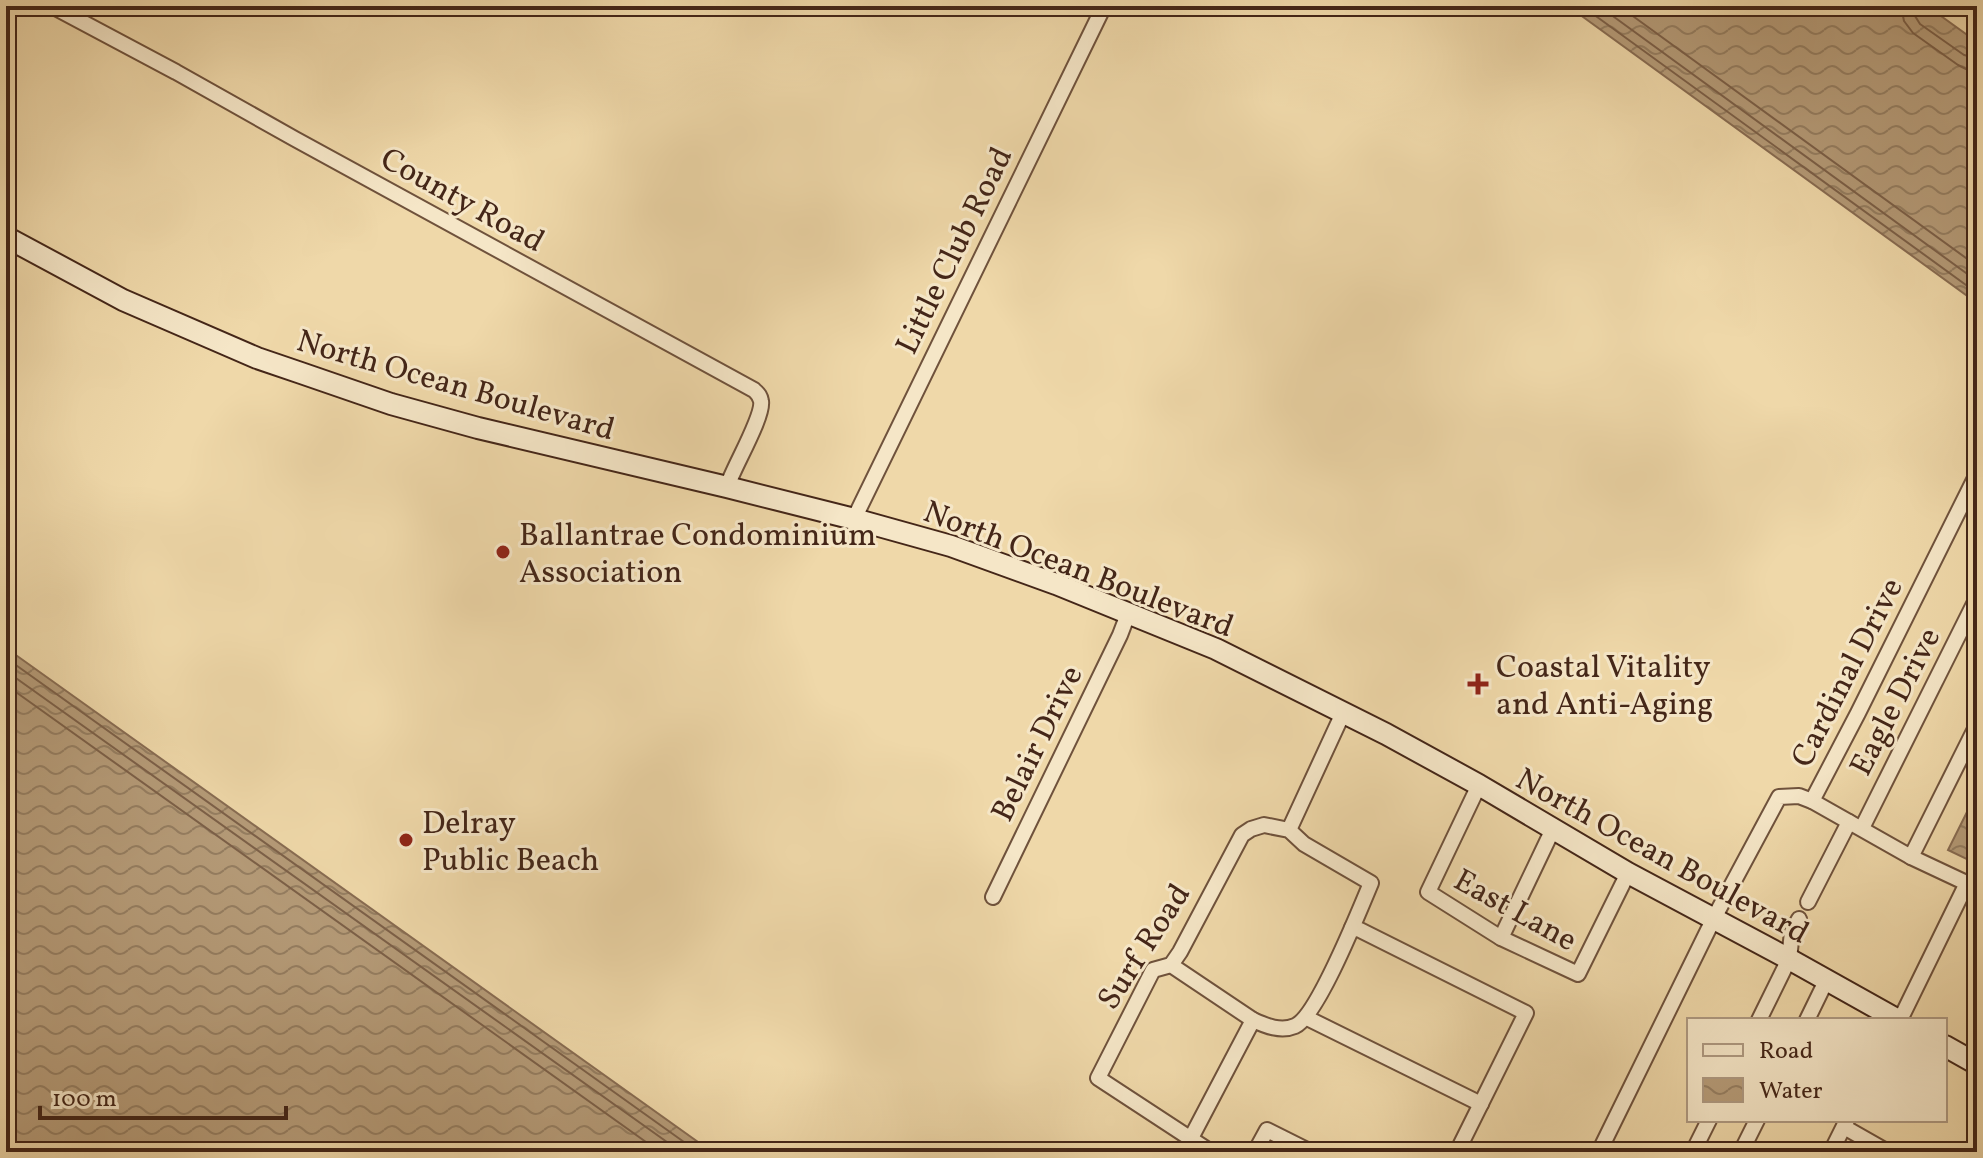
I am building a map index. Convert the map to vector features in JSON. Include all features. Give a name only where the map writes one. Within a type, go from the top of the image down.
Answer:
[{"type":"main road","name":"North Ocean Boulevard","points":[[6,237],[123,300],[257,358],[391,404],[951,546],[1056,584],[1216,649],[1386,734],[1628,873],[1718,912],[1789,959],[1895,1018]]},
{"type":"main road","points":[[1947,1047],[1977,1064]]},
{"type":"street","name":"County Road","points":[[52,6],[754,390],[761,397],[762,406],[727,487]]},
{"type":"street","name":"Little Club Road","points":[[854,519],[1104,6]]},
{"type":"street","name":"Cardinal Drive","points":[[1718,912],[1779,797],[1799,796],[1812,801],[1977,474]]},
{"type":"street","name":"Eagle Drive","points":[[1808,902],[1855,825],[1977,598]]},
{"type":"street","name":"Belair Drive","points":[[993,897],[1128,614]]},
{"type":"street","points":[[1171,965],[1266,1026],[1281,1029],[1296,1026],[1307,1018],[1371,883],[1304,844],[1289,830],[1343,713]]},
{"type":"street","points":[[1911,857],[1977,725]]},
{"type":"street","name":"East Lane","points":[[1479,785],[1428,892],[1501,938],[1578,974],[1628,873]]},
{"type":"street","points":[[1812,801],[1911,857],[1972,885],[1900,1018]]},
{"type":"street","name":"Surf Road","points":[[1191,1138],[1098,1077],[1153,970],[1171,965],[1180,952],[1242,835],[1264,825],[1289,830]]},
{"type":"street","points":[[1501,938],[1553,829]]},
{"type":"street","points":[[1599,1152],[1718,912]]},
{"type":"street","points":[[1760,1018],[1789,959],[1792,932],[1799,919]]},
{"type":"street","points":[[1352,928],[1526,1013],[1457,1152]]},
{"type":"street","points":[[1808,1018],[1826,981]]},
{"type":"street","points":[[1307,1018],[1481,1104]]},
{"type":"street","points":[[1211,1152],[1191,1138],[1253,1020]]},
{"type":"street","points":[[1693,1152],[1708,1122]]},
{"type":"street","points":[[1741,1152],[1756,1122]]},
{"type":"street","points":[[1831,1152],[1846,1123],[1888,1152]]},
{"type":"street","points":[[1255,1152],[1267,1130],[1311,1152]]},
{"type":"water","points":[[1568,6],[1927,6],[1977,42],[1977,303]]},
{"type":"water","points":[[6,648],[712,1152],[6,1152]]},
{"type":"water","points":[[1977,792],[1977,864],[1948,850]]},
{"type":"place","name":"Ballantrae Condominium Association","points":[[503,552]]},
{"type":"place","name":"Coastal Vitality and Anti-Aging","points":[[1478,684]]},
{"type":"place","name":"Delray Public Beach","points":[[406,840]]}]
